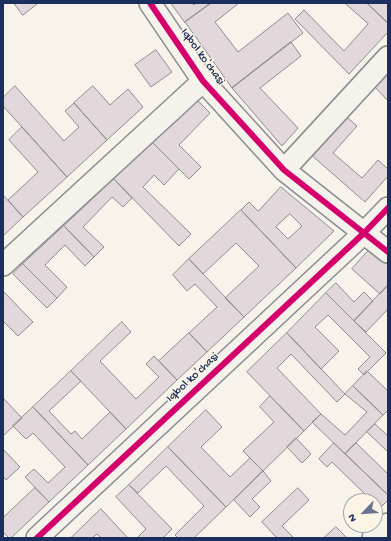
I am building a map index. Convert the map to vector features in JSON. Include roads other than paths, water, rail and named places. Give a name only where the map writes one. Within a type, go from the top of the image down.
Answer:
[{"type":"street","name":"Iqbol koʻchasi","points":[[150,3],[204,81],[284,170],[388,252]]},
{"type":"street","points":[[284,170],[388,57]]},
{"type":"street","name":"Iqbol koʻchasi","points":[[3,265],[204,81]]},
{"type":"street","name":"Iqbol koʻchasi","points":[[37,538],[364,233],[388,208]]},
{"type":"street","points":[[373,538],[388,524]]}]
